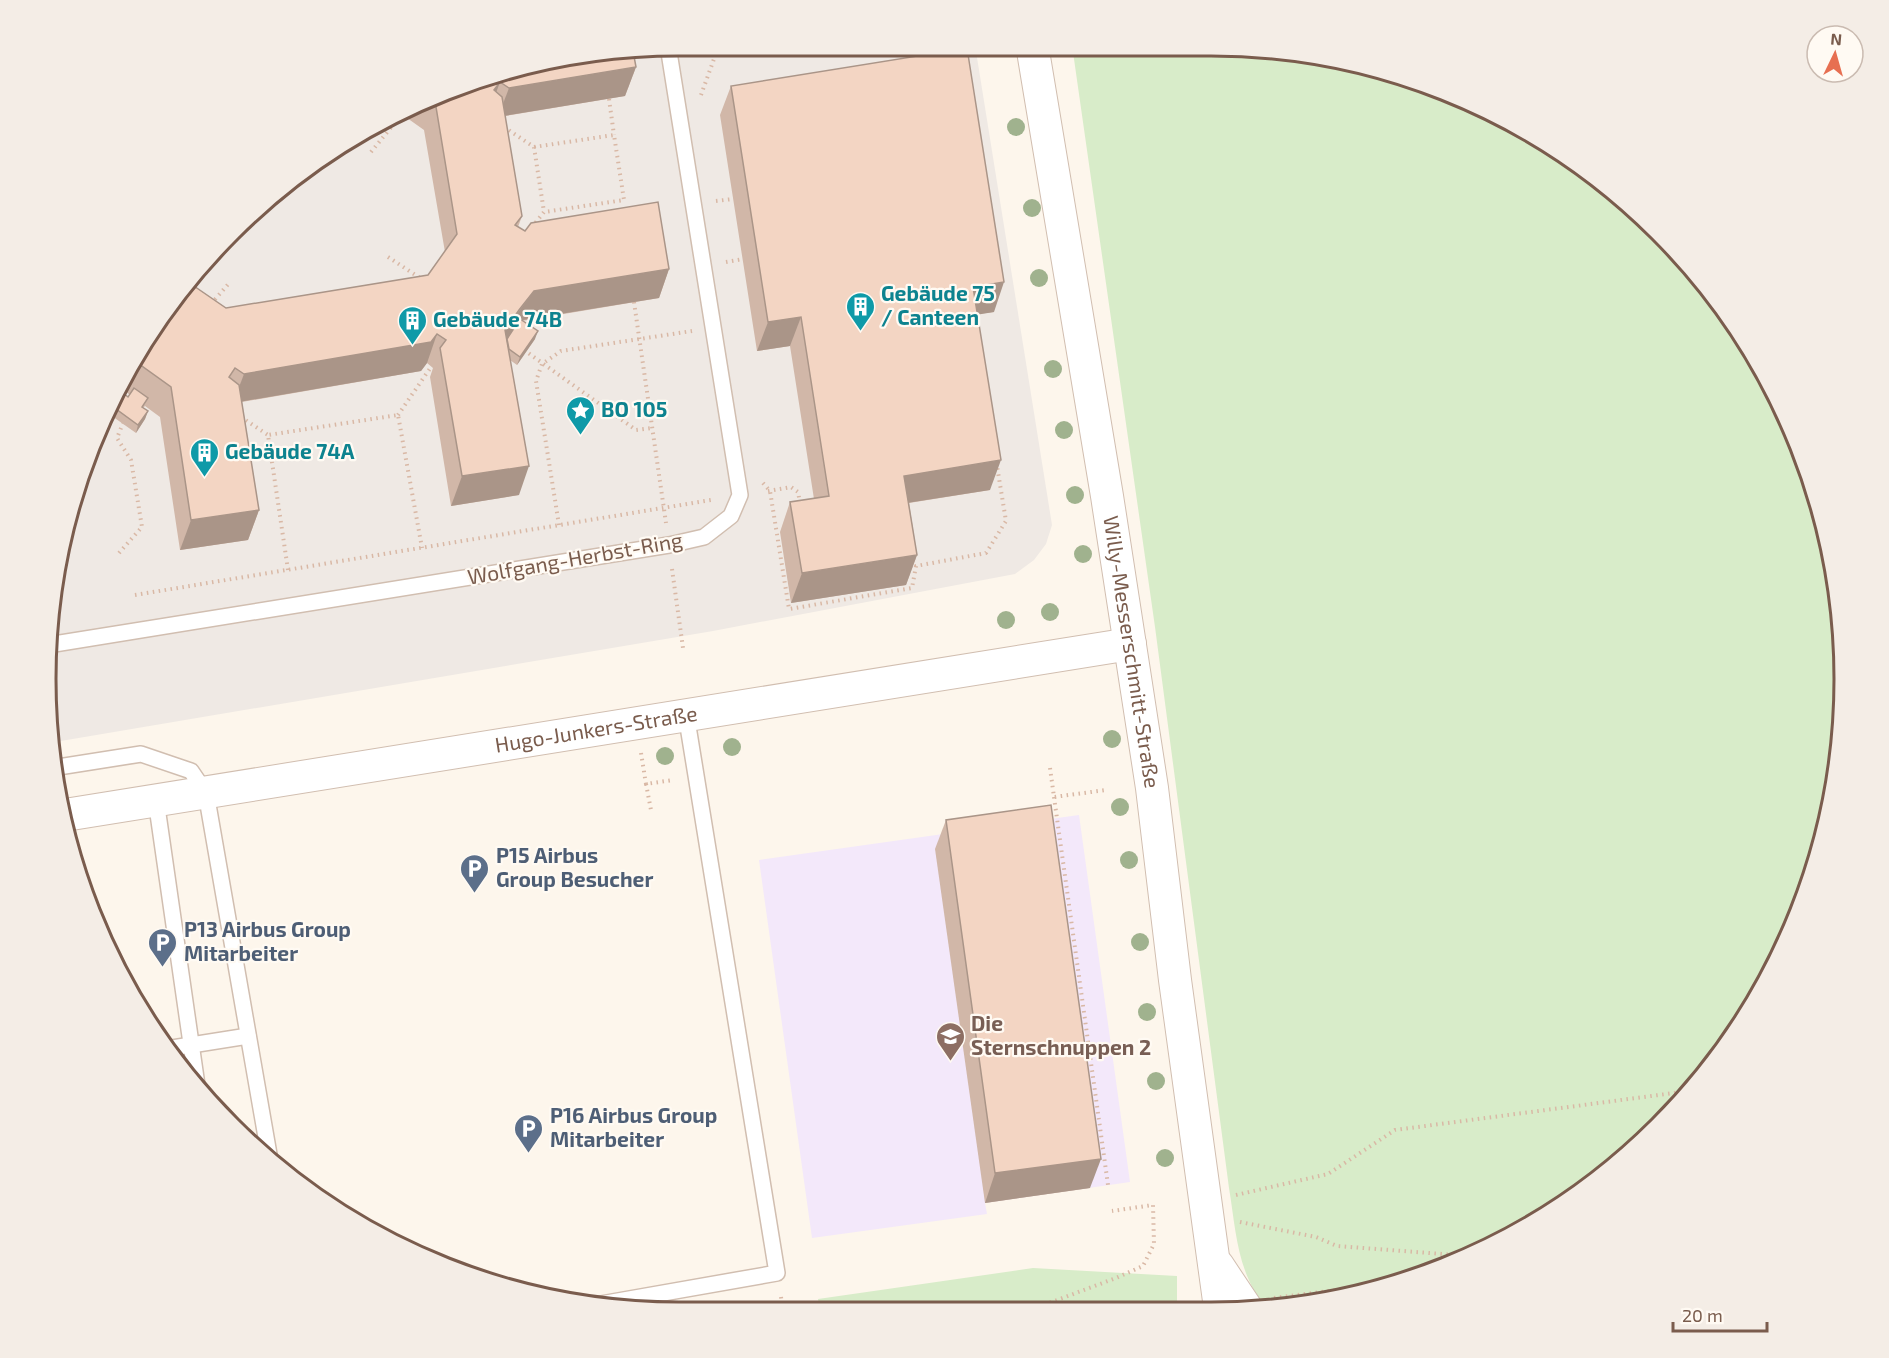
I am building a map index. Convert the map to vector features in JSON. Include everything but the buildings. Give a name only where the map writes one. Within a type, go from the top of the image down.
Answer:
[{"type":"street","name":"Willy-Messerschmitt-Straße","points":[[1034,56],[1152,788],[1175,980],[1219,1302]]},
{"type":"street","name":"Hugo-Junkers-Straße","points":[[70,814],[1130,644]]},
{"type":"street","name":"Willy-Messerschmitt-Straße","points":[[1215,1260],[1256,1301]]},
{"type":"lane","points":[[670,56],[740,495]]},
{"type":"lane","name":"Wolfgang-Herbst-Ring","points":[[57,644],[669,545],[704,537],[731,516],[740,495]]},
{"type":"lane","points":[[626,1300],[777,1274],[686,714]]},
{"type":"lane","points":[[62,766],[141,754],[190,771],[206,793],[268,1148]]},
{"type":"lane","points":[[156,800],[195,1072]]},
{"type":"lane","points":[[176,1047],[248,1036]]},
{"type":"path","points":[[609,99],[626,211]]},
{"type":"path","points":[[496,122],[534,147],[614,135]]},
{"type":"path","points":[[371,152],[393,125]]},
{"type":"path","points":[[534,147],[544,212]]},
{"type":"path","points":[[714,201],[733,199]]},
{"type":"path","points":[[530,230],[544,212],[624,200]]},
{"type":"path","points":[[388,257],[422,280]]},
{"type":"path","points":[[724,262],[743,259]]},
{"type":"path","points":[[209,307],[230,282]]},
{"type":"path","points":[[634,302],[684,648]]},
{"type":"path","points":[[559,525],[536,381],[542,364],[561,351],[713,328]]},
{"type":"path","points":[[517,346],[636,430],[652,428]]},
{"type":"path","points":[[422,548],[398,415],[431,367]]},
{"type":"path","points":[[240,416],[268,435],[398,415]]},
{"type":"path","points":[[119,554],[142,527],[131,460],[117,438],[123,423]]},
{"type":"path","points":[[268,435],[288,570]]},
{"type":"path","points":[[770,491],[789,609],[912,588],[916,566],[987,553],[1006,521],[996,456]]},
{"type":"path","points":[[135,595],[791,487],[798,492],[801,510]]},
{"type":"path","points":[[641,752],[651,810]]},
{"type":"path","points":[[1050,768],[1108,1185]]},
{"type":"path","points":[[646,784],[696,776]]},
{"type":"path","points":[[1054,797],[1106,790]]},
{"type":"path","points":[[1207,1209],[1328,1174],[1395,1130],[1677,1093]]},
{"type":"path","points":[[1052,1302],[1143,1266],[1154,1244],[1153,1205],[1112,1211]]},
{"type":"path","points":[[1207,1209],[1253,1223],[1316,1237],[1337,1246],[1450,1255]]},
{"type":"shaded area","points":[[977,56],[1052,525],[1046,544],[1034,560],[1015,574],[713,631],[59,741],[56,679],[61,598],[67,557],[77,518],[103,440],[139,367],[184,299],[238,238],[299,184],[367,139],[440,103],[518,77],[557,67],[638,57]]},
{"type":"shaded area","name":"Die Sternschnuppen 2","points":[[1079,815],[1130,1182],[985,1203],[987,1214],[812,1238],[759,860]]},
{"type":"green space","points":[[1074,56],[1251,57],[1332,67],[1410,89],[1449,103],[1522,139],[1590,184],[1651,238],[1679,268],[1705,299],[1750,367],[1786,440],[1800,479],[1822,557],[1828,598],[1834,679],[1832,720],[1822,801],[1812,840],[1786,918],[1769,955],[1750,991],[1705,1059],[1651,1120],[1621,1148],[1590,1174],[1522,1219],[1449,1255],[1410,1269],[1332,1291],[1261,1300],[1249,1281],[1236,1236],[1155,627]]},
{"type":"green space","points":[[1033,1268],[1177,1276],[1177,1302],[819,1302],[818,1299]]},
{"type":"place","name":"Gebäude 75 / Canteen","points":[[860,332]]},
{"type":"place","name":"Gebäude 74B","points":[[412,346]]},
{"type":"place","name":"BO 105","points":[[580,436]]},
{"type":"place","name":"Gebäude 74A","points":[[204,478]]},
{"type":"place","name":"P15 Airbus Group Besucher","points":[[475,894]]},
{"type":"place","name":"P13 Airbus Group Mitarbeiter","points":[[163,968]]},
{"type":"place","name":"Die Sternschnuppen 2","points":[[950,1062]]},
{"type":"place","name":"P16 Airbus Group Mitarbeiter","points":[[529,1154]]}]
